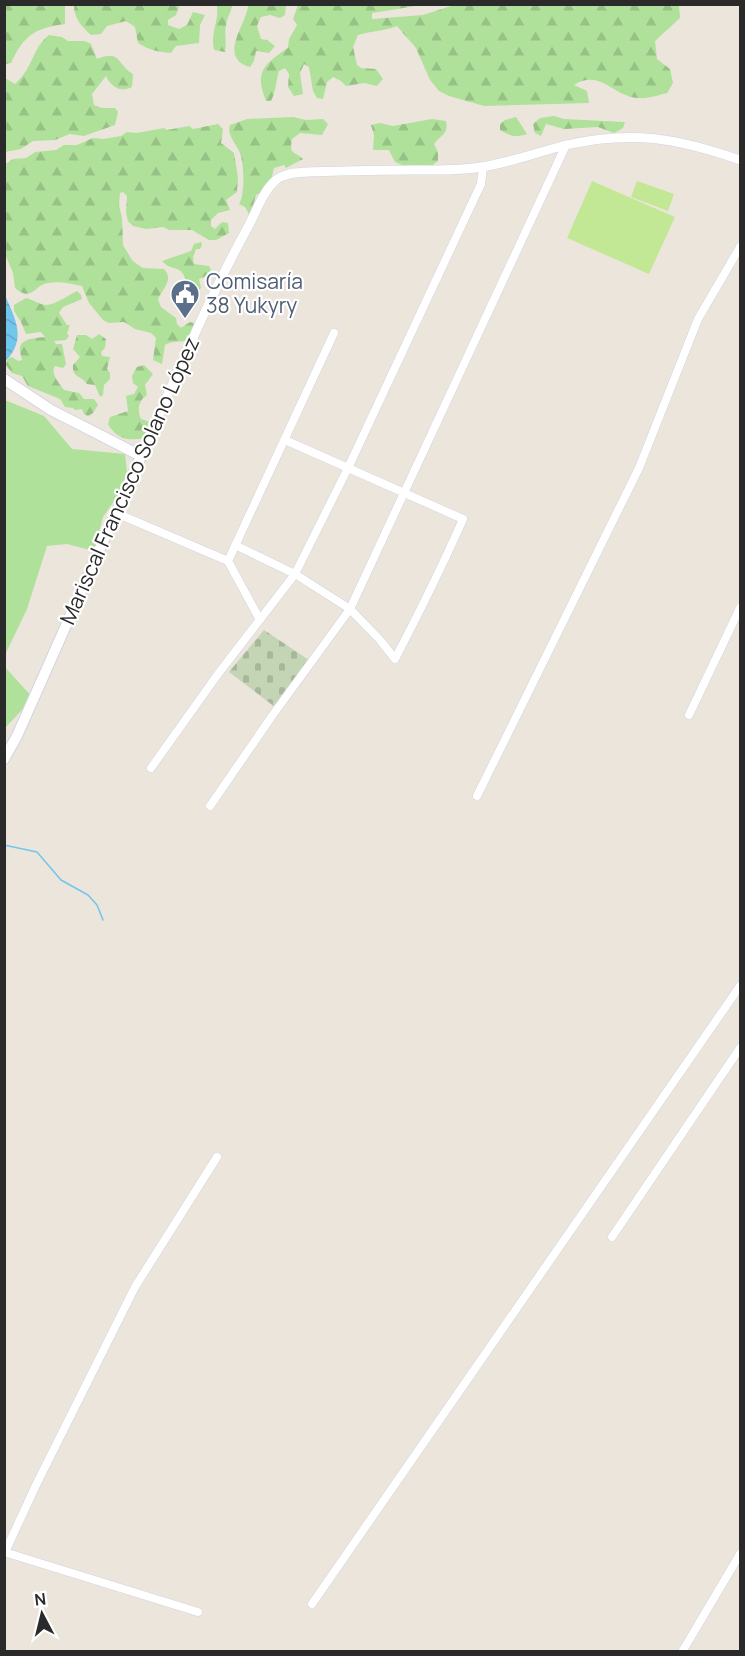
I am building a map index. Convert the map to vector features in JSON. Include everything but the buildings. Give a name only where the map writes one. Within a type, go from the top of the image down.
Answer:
[{"type":"main road","points":[[5,380],[51,411],[141,456]]},
{"type":"main road","name":"Mariscal Francisco Solano López","points":[[4,759],[17,736],[141,456]]},
{"type":"street","name":"Mariscal Francisco Solano López","points":[[141,456],[232,255],[274,182],[286,175],[307,172],[446,170],[483,167],[566,145],[615,137],[652,137],[706,148],[741,160]]},
{"type":"street","points":[[210,806],[350,609],[566,145]]},
{"type":"street","points":[[151,768],[218,674],[295,574],[348,468],[483,180],[483,167]]},
{"type":"street","points":[[477,796],[639,468],[698,319],[741,247]]},
{"type":"street","points":[[228,561],[237,546],[333,333]]},
{"type":"street","points":[[237,546],[295,574],[350,609],[380,640],[395,660],[431,591],[463,519],[285,440]]},
{"type":"street","points":[[116,513],[228,561],[260,620]]},
{"type":"street","points":[[689,715],[741,608]]},
{"type":"street","points":[[312,1604],[741,986]]},
{"type":"street","points":[[612,1238],[741,1048]]},
{"type":"street","points":[[198,1612],[5,1552],[135,1287],[217,1157]]},
{"type":"street","points":[[682,1652],[741,1554]]},
{"type":"green space","points":[[4,5],[65,5],[65,24],[32,34],[26,39],[11,63],[5,64]]},
{"type":"green space","points":[[74,5],[177,5],[179,7],[176,15],[168,20],[168,25],[179,29],[187,25],[193,12],[205,15],[200,25],[199,43],[176,46],[171,53],[154,50],[138,43],[135,27],[126,21],[107,26],[101,34],[91,35],[79,22]]},
{"type":"green space","points":[[215,5],[232,6],[226,23],[225,52],[214,50],[213,38],[217,12]]},
{"type":"green space","points":[[248,5],[286,5],[285,15],[280,18],[270,15],[261,17],[257,26],[261,39],[275,46],[269,53],[256,51],[250,67],[240,62],[235,56],[234,48]]},
{"type":"green space","points":[[298,5],[422,5],[372,13],[372,19],[423,15],[454,5],[679,5],[680,18],[655,41],[657,59],[670,69],[673,83],[667,93],[642,98],[630,97],[592,80],[574,85],[587,91],[589,103],[484,106],[439,91],[430,80],[416,48],[397,26],[358,35],[353,47],[357,65],[361,68],[376,69],[383,79],[377,86],[364,83],[346,86],[333,77],[327,82],[323,99],[317,98],[313,91],[309,67],[304,64],[300,73],[303,94],[294,96],[288,87],[289,74],[285,68],[279,71],[271,101],[266,101],[261,76],[267,64],[288,48],[289,39],[297,25],[293,19]]},
{"type":"green space","points":[[49,35],[62,37],[68,41],[85,41],[91,44],[97,59],[105,56],[115,57],[133,74],[132,87],[117,88],[106,76],[92,94],[94,105],[102,108],[115,108],[118,112],[115,125],[84,136],[70,134],[55,140],[33,141],[21,149],[5,152],[5,78],[15,84],[26,71],[43,40]]},
{"type":"green space","points":[[554,116],[564,119],[625,122],[623,128],[614,133],[598,127],[564,129],[546,124],[541,136],[535,133],[533,124],[540,118]]},
{"type":"green space","points":[[293,117],[306,120],[323,119],[328,124],[322,135],[300,133],[292,139],[293,152],[303,159],[286,168],[284,165],[274,168],[269,188],[256,195],[250,216],[245,207],[239,204],[243,188],[243,167],[240,152],[230,133],[230,125],[247,119]]},
{"type":"green space","points":[[516,117],[527,134],[513,136],[500,130],[500,124]]},
{"type":"green space","points":[[432,119],[446,121],[447,125],[445,132],[434,144],[438,152],[438,161],[430,167],[404,166],[395,162],[389,150],[373,150],[374,135],[371,125],[380,123],[393,126]]},
{"type":"green space","points":[[218,124],[223,129],[221,143],[234,153],[238,177],[237,192],[226,200],[230,210],[218,213],[211,220],[211,226],[215,229],[222,222],[228,223],[229,233],[216,240],[209,240],[192,230],[169,230],[163,227],[146,229],[133,226],[128,221],[126,213],[127,196],[123,192],[120,193],[123,245],[138,265],[143,268],[164,269],[167,273],[167,284],[158,299],[161,307],[176,318],[181,328],[190,322],[197,324],[189,340],[165,345],[162,364],[153,360],[156,338],[151,333],[135,329],[124,322],[109,323],[103,320],[89,303],[82,286],[48,283],[26,294],[15,288],[13,273],[5,254],[4,165],[13,159],[26,158],[35,152],[56,150],[64,145],[77,145],[93,138],[103,139],[121,136],[127,132],[137,133],[164,128],[167,130],[189,126],[193,129]]},
{"type":"green space","points":[[592,181],[675,217],[649,274],[567,238]]},
{"type":"green space","points":[[637,181],[674,194],[668,211],[631,197]]},
{"type":"green space","points":[[201,242],[200,249],[196,249],[193,257],[194,264],[209,266],[211,270],[209,275],[199,279],[201,288],[197,292],[189,287],[182,272],[162,261],[191,251],[194,244]]},
{"type":"green space","points":[[77,291],[82,299],[63,307],[59,313],[67,325],[70,325],[67,333],[69,336],[66,340],[54,341],[56,344],[62,344],[66,364],[63,368],[55,366],[54,372],[64,390],[79,393],[84,399],[94,399],[98,405],[88,416],[82,409],[75,410],[65,407],[60,399],[28,386],[22,376],[12,373],[5,364],[12,357],[18,361],[22,360],[20,346],[22,343],[33,338],[45,337],[41,332],[26,334],[14,311],[14,305],[26,298],[49,305]]},
{"type":"green space","points":[[99,334],[106,339],[105,348],[101,352],[102,356],[110,357],[107,369],[110,379],[104,385],[103,395],[100,397],[95,385],[87,384],[75,374],[73,369],[73,365],[80,357],[73,349],[77,335],[86,335],[92,339]]},
{"type":"green space","points":[[144,365],[153,374],[145,385],[147,395],[140,403],[139,412],[141,419],[153,423],[158,429],[155,437],[123,438],[108,424],[110,417],[128,411],[126,396],[134,394],[138,387],[133,383],[132,376],[137,367]]},
{"type":"green space","points":[[5,400],[44,416],[72,449],[125,454],[128,481],[103,517],[94,551],[67,544],[47,546],[27,609],[5,655]]},
{"type":"green space","points":[[264,630],[312,662],[275,707],[229,672]]},
{"type":"green space","points":[[4,666],[33,698],[5,728],[4,728]]},
{"type":"water","points":[[5,295],[16,322],[18,338],[12,354],[5,362]]},
{"type":"waterway","points":[[4,845],[37,852],[61,880],[88,895],[97,905],[103,920]]},
{"type":"place","name":"Comisaría 38 Yukyry","points":[[185,320]]}]
